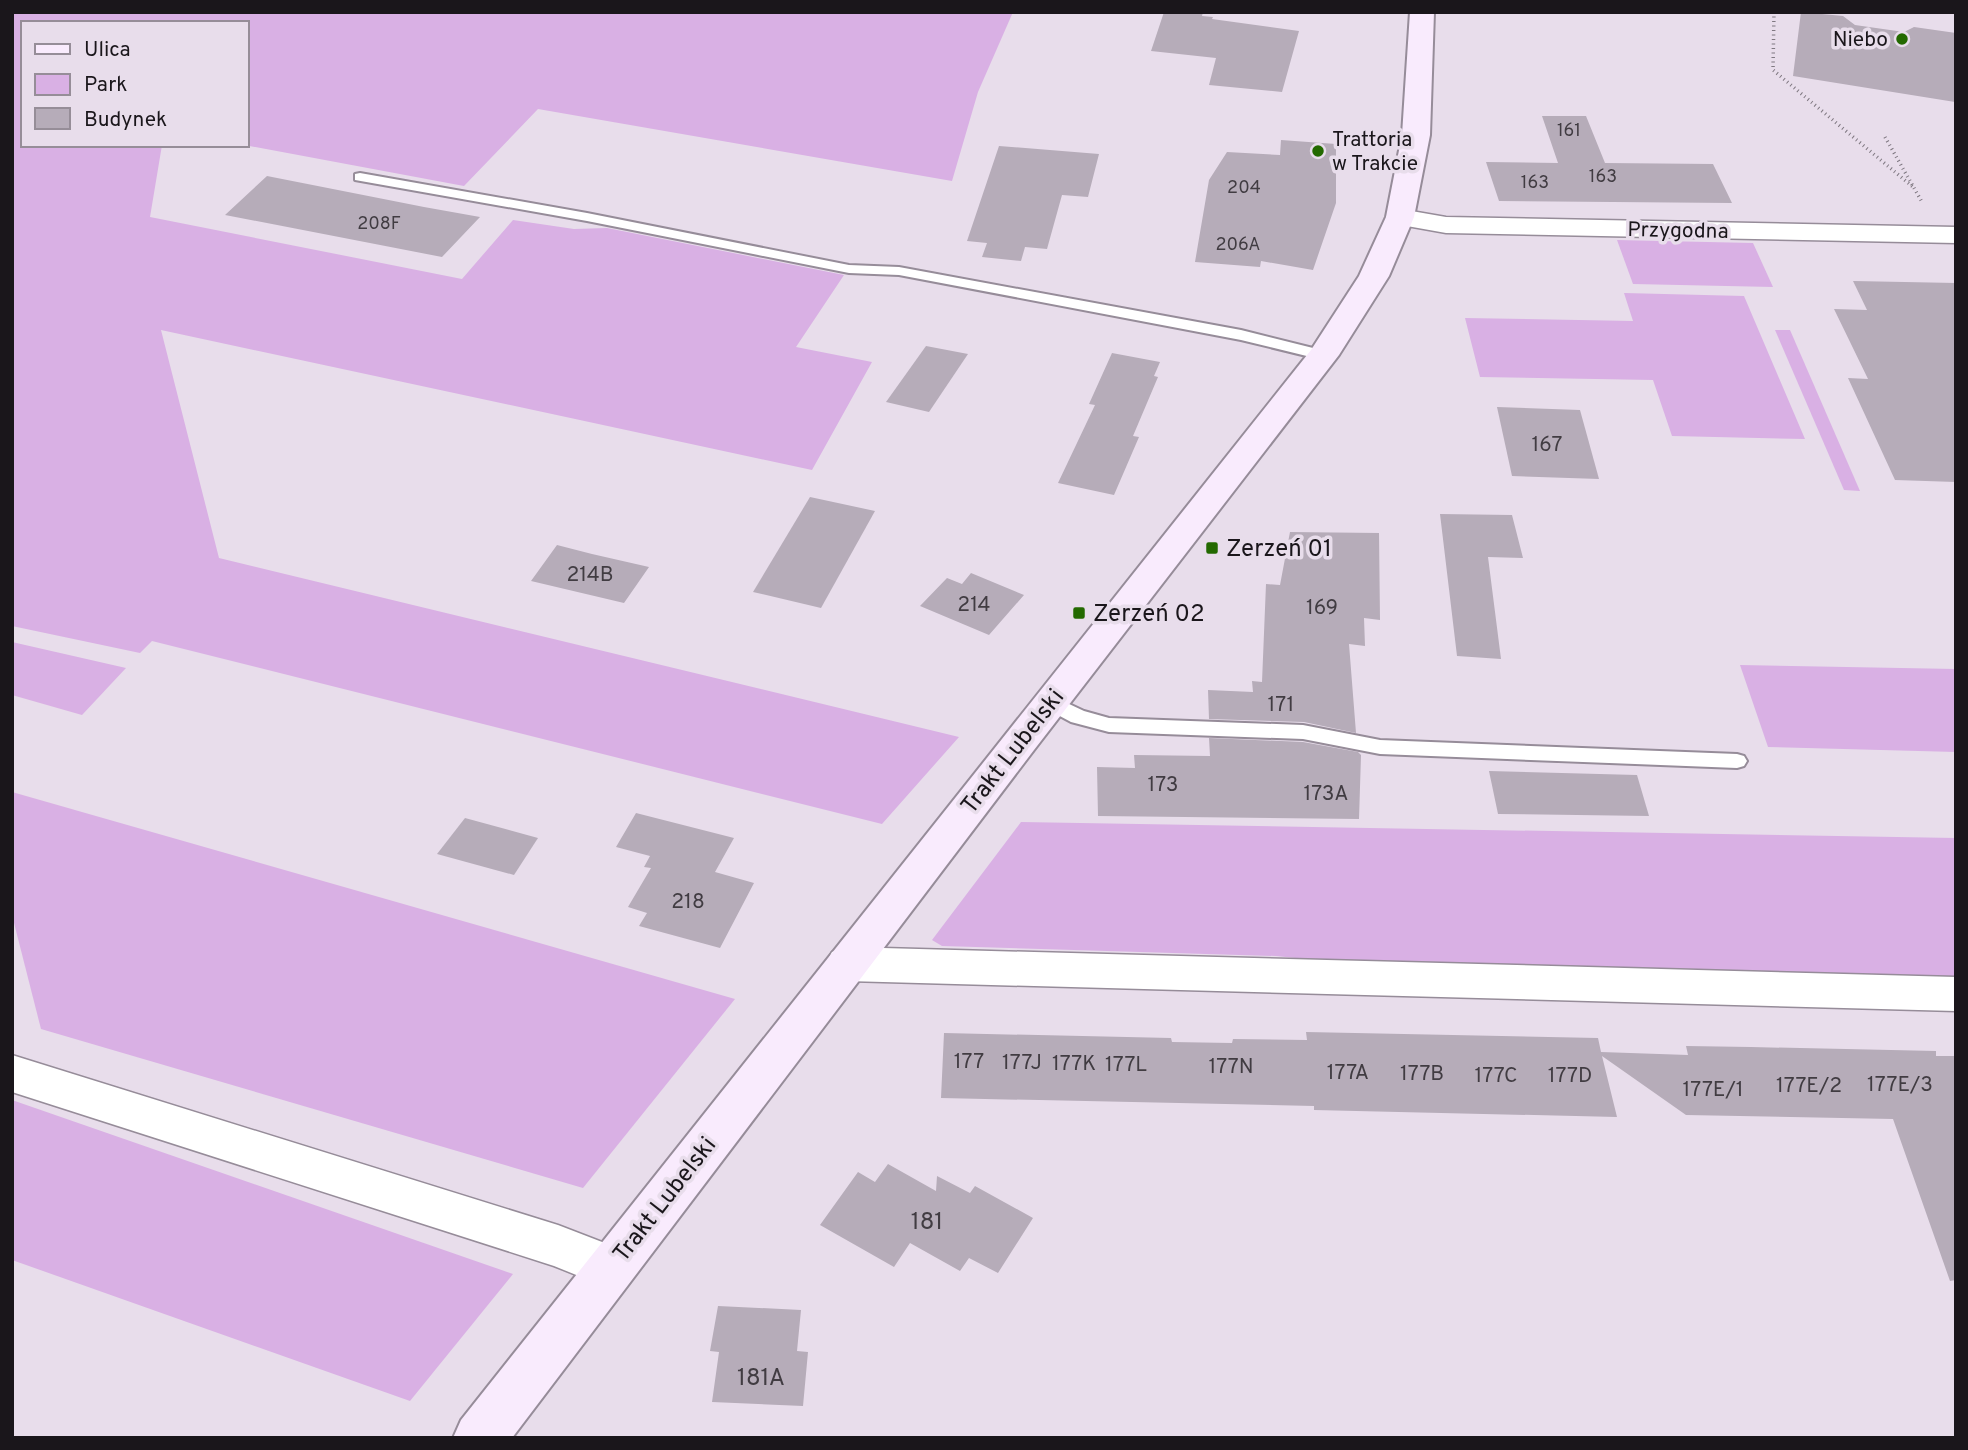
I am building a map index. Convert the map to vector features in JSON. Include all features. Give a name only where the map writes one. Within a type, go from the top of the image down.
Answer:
[{"type":"street","name":"Trakt Lubelski","points":[[479,1438],[1323,355],[1374,276],[1400,217],[1416,135],[1422,12]]},
{"type":"street","name":"Przygodna","points":[[1400,217],[1446,225],[1956,235]]},
{"type":"street","points":[[847,964],[1956,994]]},
{"type":"street","points":[[12,1073],[558,1246],[611,1268]]},
{"type":"lane","points":[[360,177],[587,217],[849,269],[899,271],[1241,335],[1323,355]]},
{"type":"lane","points":[[1050,702],[1078,717],[1109,725],[1303,732],[1380,747],[1737,761]]},
{"type":"path","points":[[1774,12],[1773,70],[1913,187]]},
{"type":"path","points":[[1885,137],[1925,209]]},
{"type":"green space","points":[[12,12],[1013,12],[978,92],[952,181],[538,109],[464,186],[248,146],[248,21],[21,21],[21,147],[162,147],[150,217],[462,279],[513,220],[574,229],[607,228],[844,275],[796,347],[872,362],[812,470],[161,330],[219,558],[959,737],[882,824],[152,641],[140,653],[12,626]]},
{"type":"green space","points":[[1617,240],[1753,243],[1773,287],[1633,284]]},
{"type":"green space","points":[[1624,293],[1744,296],[1805,439],[1672,436],[1653,380],[1480,377],[1465,318],[1633,321]]},
{"type":"green space","points":[[1775,330],[1790,330],[1860,491],[1844,490]]},
{"type":"green space","points":[[12,642],[126,668],[82,715],[12,695]]},
{"type":"green space","points":[[1740,665],[1956,669],[1956,752],[1768,747]]},
{"type":"green space","points":[[12,792],[735,999],[583,1188],[41,1029],[12,915]]},
{"type":"green space","points":[[1021,822],[1956,838],[1956,978],[1372,966],[1276,956],[942,946],[932,940]]},
{"type":"green space","points":[[12,1100],[513,1274],[410,1401],[12,1260]]},
{"type":"building","points":[[1164,12],[1203,12],[1202,16],[1213,17],[1212,19],[1299,31],[1282,92],[1209,85],[1216,58],[1151,51]]},
{"type":"building","points":[[1801,12],[1843,16],[1855,25],[1904,32],[1914,27],[1956,33],[1955,102],[1793,76]]},
{"type":"building","points":[[1542,116],[1586,116],[1605,163],[1713,164],[1732,203],[1499,201],[1486,162],[1558,163]]},
{"type":"building","points":[[1281,140],[1336,144],[1336,203],[1313,270],[1261,261],[1260,267],[1195,262],[1209,180],[1227,152],[1280,155]]},
{"type":"building","points":[[999,146],[1099,154],[1088,197],[1062,195],[1047,249],[1025,247],[1021,261],[982,257],[987,243],[967,241]]},
{"type":"building","points":[[267,176],[480,217],[442,257],[225,215]]},
{"type":"building","points":[[1853,281],[1956,283],[1956,482],[1895,480],[1848,378],[1868,379],[1834,309],[1867,310]]},
{"type":"building","points":[[926,346],[968,354],[929,412],[886,402]]},
{"type":"building","points":[[1112,353],[1160,362],[1154,376],[1158,377],[1133,436],[1139,437],[1114,495],[1058,483],[1095,405],[1089,404]]},
{"type":"building","points":[[1497,407],[1580,410],[1599,479],[1512,476]]},
{"type":"building","points":[[810,497],[875,511],[821,608],[753,592]]},
{"type":"building","points":[[1440,514],[1512,515],[1523,558],[1488,557],[1501,659],[1457,656]]},
{"type":"building","points":[[1290,532],[1379,533],[1380,620],[1364,618],[1365,646],[1349,644],[1356,733],[1304,722],[1209,719],[1208,690],[1253,692],[1252,681],[1262,682],[1266,584],[1280,585]]},
{"type":"building","points":[[557,545],[649,567],[624,603],[531,581]]},
{"type":"building","points":[[971,573],[1024,595],[989,635],[920,606],[947,578],[962,584]]},
{"type":"building","points":[[1209,738],[1303,742],[1358,752],[1361,755],[1359,819],[1098,816],[1097,767],[1135,768],[1134,755],[1210,756]]},
{"type":"building","points":[[1489,771],[1637,775],[1649,816],[1498,814]]},
{"type":"building","points":[[636,813],[734,838],[715,872],[754,883],[720,948],[639,926],[647,913],[628,907],[651,868],[644,867],[650,856],[616,847]]},
{"type":"building","points":[[465,818],[538,838],[514,875],[437,854]]},
{"type":"building","points":[[1306,1032],[1598,1038],[1601,1052],[1688,1055],[1686,1046],[1936,1051],[1936,1056],[1956,1056],[1956,1280],[1950,1281],[1893,1119],[1686,1115],[1602,1056],[1617,1117],[1314,1110],[1314,1106],[941,1098],[944,1033],[1171,1038],[1172,1042],[1232,1043],[1233,1039],[1307,1040]]},
{"type":"building","points":[[888,1164],[936,1191],[937,1176],[970,1193],[975,1186],[1033,1218],[998,1273],[969,1258],[960,1271],[910,1243],[894,1267],[820,1225],[858,1172],[875,1182]]},
{"type":"building","points":[[718,1306],[801,1310],[797,1351],[808,1352],[803,1406],[712,1402],[719,1352],[710,1351]]},
{"type":"place","name":"Niebo","points":[[1902,39]]},
{"type":"place","name":"Trattoria w Trakcie","points":[[1318,151]]},
{"type":"place","name":"Zerzeń 01","points":[[1212,548]]},
{"type":"place","name":"Zerzeń 02","points":[[1079,613]]}]
